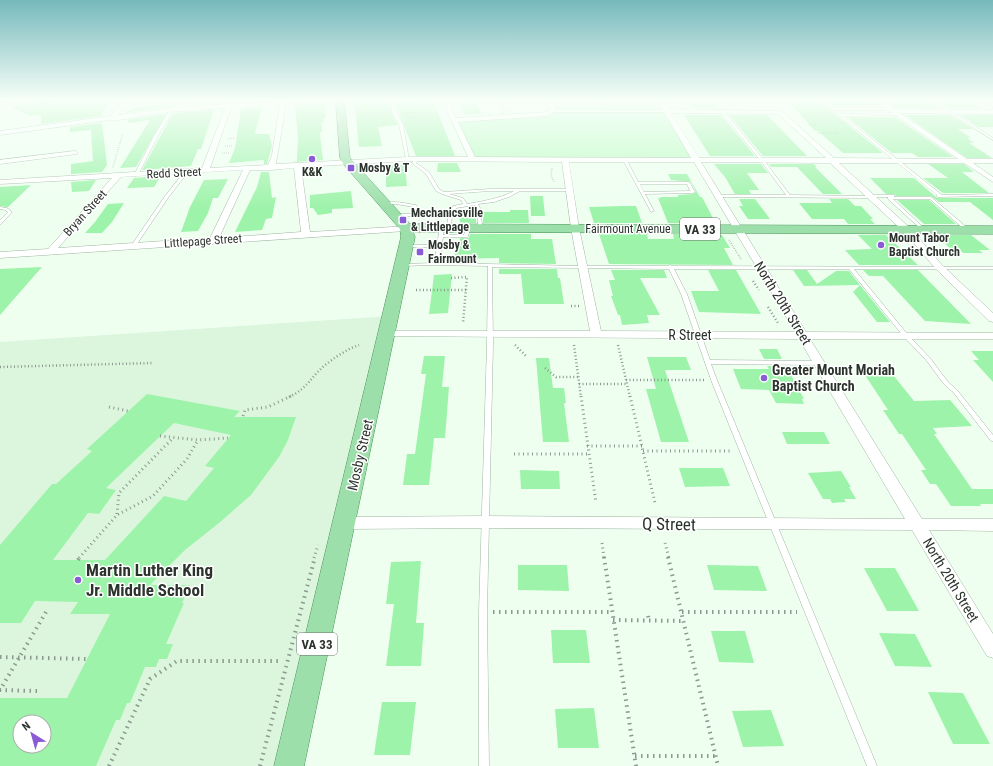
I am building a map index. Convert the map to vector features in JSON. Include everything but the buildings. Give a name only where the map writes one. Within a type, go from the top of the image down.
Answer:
[{"type":"main road","points":[[343,136],[344,154],[348,163],[406,228]]},
{"type":"main road","name":"Fairmount Avenue","points":[[406,228],[575,228],[732,232],[993,230]]},
{"type":"main road","name":"Mosby Street","points":[[289,766],[388,334],[408,237],[406,228]]},
{"type":"street","points":[[205,171],[218,136]]},
{"type":"street","points":[[271,168],[278,136]]},
{"type":"street","points":[[461,136],[472,159]]},
{"type":"street","name":"North 20th Street","points":[[682,136],[718,196],[732,232],[760,266],[993,650]]},
{"type":"street","points":[[805,136],[908,230],[939,267],[993,319]]},
{"type":"street","points":[[929,136],[993,180]]},
{"type":"street","points":[[0,162],[75,152]]},
{"type":"street","name":"Redd Street","points":[[0,182],[115,173],[136,175],[412,160],[993,161]]},
{"type":"street","points":[[565,160],[575,228],[596,334]]},
{"type":"street","points":[[297,166],[306,235]]},
{"type":"street","points":[[213,241],[248,169]]},
{"type":"street","name":"Bryan Street","points":[[51,251],[115,173]]},
{"type":"street","name":"Littlepage Street","points":[[0,254],[406,228]]},
{"type":"street","name":"R Street","points":[[388,334],[993,336]]},
{"type":"street","name":"Q Street","points":[[345,523],[486,522],[774,525],[993,525]]},
{"type":"lane","points":[[136,175],[156,136]]},
{"type":"lane","points":[[405,136],[412,160],[428,173],[437,190],[462,199],[465,204]]},
{"type":"lane","points":[[742,136],[789,197]]},
{"type":"lane","points":[[866,136],[941,196]]},
{"type":"lane","points":[[625,160],[652,211]]},
{"type":"lane","points":[[133,246],[166,197],[186,172]]},
{"type":"lane","points":[[638,183],[688,183],[693,192],[642,193]]},
{"type":"lane","points":[[436,264],[439,246],[454,207],[465,204],[476,204],[508,196],[520,190]]},
{"type":"lane","points":[[443,192],[569,190]]},
{"type":"lane","points":[[718,196],[789,197],[993,195]]},
{"type":"lane","points":[[923,230],[889,198],[931,198],[968,230]]},
{"type":"lane","points":[[384,204],[396,203],[415,206],[420,214]]},
{"type":"lane","points":[[474,228],[479,210],[476,204]]},
{"type":"lane","points":[[0,208],[6,208],[10,212],[0,223]]},
{"type":"lane","points":[[394,215],[420,214],[446,227]]},
{"type":"lane","points":[[406,246],[439,246]]},
{"type":"lane","points":[[402,265],[436,264],[582,267],[850,266],[993,268]]},
{"type":"lane","points":[[484,766],[483,612],[490,334],[490,265]]},
{"type":"lane","points":[[670,266],[684,294],[714,380],[872,766]]},
{"type":"lane","points":[[850,266],[906,336],[928,359],[993,439]]},
{"type":"lane","points":[[708,362],[819,363]]},
{"type":"path","points":[[115,173],[122,136]]},
{"type":"path","points":[[222,146],[232,146]]},
{"type":"path","points":[[551,165],[553,170],[551,175],[554,181],[553,188]]},
{"type":"path","points":[[732,232],[741,262]]},
{"type":"path","points":[[451,278],[467,278],[463,324]]},
{"type":"path","points":[[753,281],[759,290]]},
{"type":"path","points":[[416,290],[466,290]]},
{"type":"path","points":[[768,307],[778,323]]},
{"type":"path","points":[[514,344],[527,357]]},
{"type":"path","points":[[243,416],[245,410],[268,407],[300,392],[324,366],[351,348],[359,345]]},
{"type":"path","points":[[574,345],[596,503]]},
{"type":"path","points":[[618,345],[655,503]]},
{"type":"path","points":[[0,367],[152,363]]},
{"type":"path","points":[[545,368],[556,377],[578,377]]},
{"type":"path","points":[[626,380],[714,380]]},
{"type":"path","points":[[579,384],[627,384]]},
{"type":"path","points":[[109,407],[128,411]]},
{"type":"path","points":[[160,436],[198,440],[228,438]]},
{"type":"path","points":[[117,515],[119,493],[173,438]]},
{"type":"path","points":[[78,560],[117,515],[153,496],[187,459],[198,440]]},
{"type":"path","points":[[587,446],[642,446]]},
{"type":"path","points":[[643,451],[743,451]]},
{"type":"path","points":[[514,454],[589,454]]},
{"type":"path","points":[[260,766],[320,538]]},
{"type":"path","points":[[602,543],[636,766]]},
{"type":"path","points":[[665,543],[718,766]]},
{"type":"path","points":[[37,691],[0,690],[46,612]]},
{"type":"path","points":[[483,612],[612,612]]},
{"type":"path","points":[[682,612],[809,612]]},
{"type":"path","points":[[648,616],[649,621]]},
{"type":"path","points":[[613,620],[684,621]]},
{"type":"path","points":[[0,657],[20,656],[87,658]]},
{"type":"path","points":[[109,766],[150,679],[177,661],[280,661]]},
{"type":"path","points":[[635,756],[716,756]]},
{"type":"shaded area","points":[[391,316],[288,766],[0,766],[0,342]]},
{"type":"green space","points":[[461,136],[682,136],[696,160],[472,159]]},
{"type":"place","name":"K&K","points":[[312,159]]},
{"type":"place","name":"Mosby & T","points":[[351,168]]},
{"type":"place","name":"Mechanicsville & Littlepage","points":[[403,220]]},
{"type":"place","name":"Mount Tabor Baptist Church","points":[[881,245]]},
{"type":"place","name":"Mosby & Fairmount","points":[[420,252]]},
{"type":"place","name":"Greater Mount Moriah Baptist Church","points":[[764,378]]},
{"type":"place","name":"Martin Luther King Jr. Middle School","points":[[78,580]]}]
